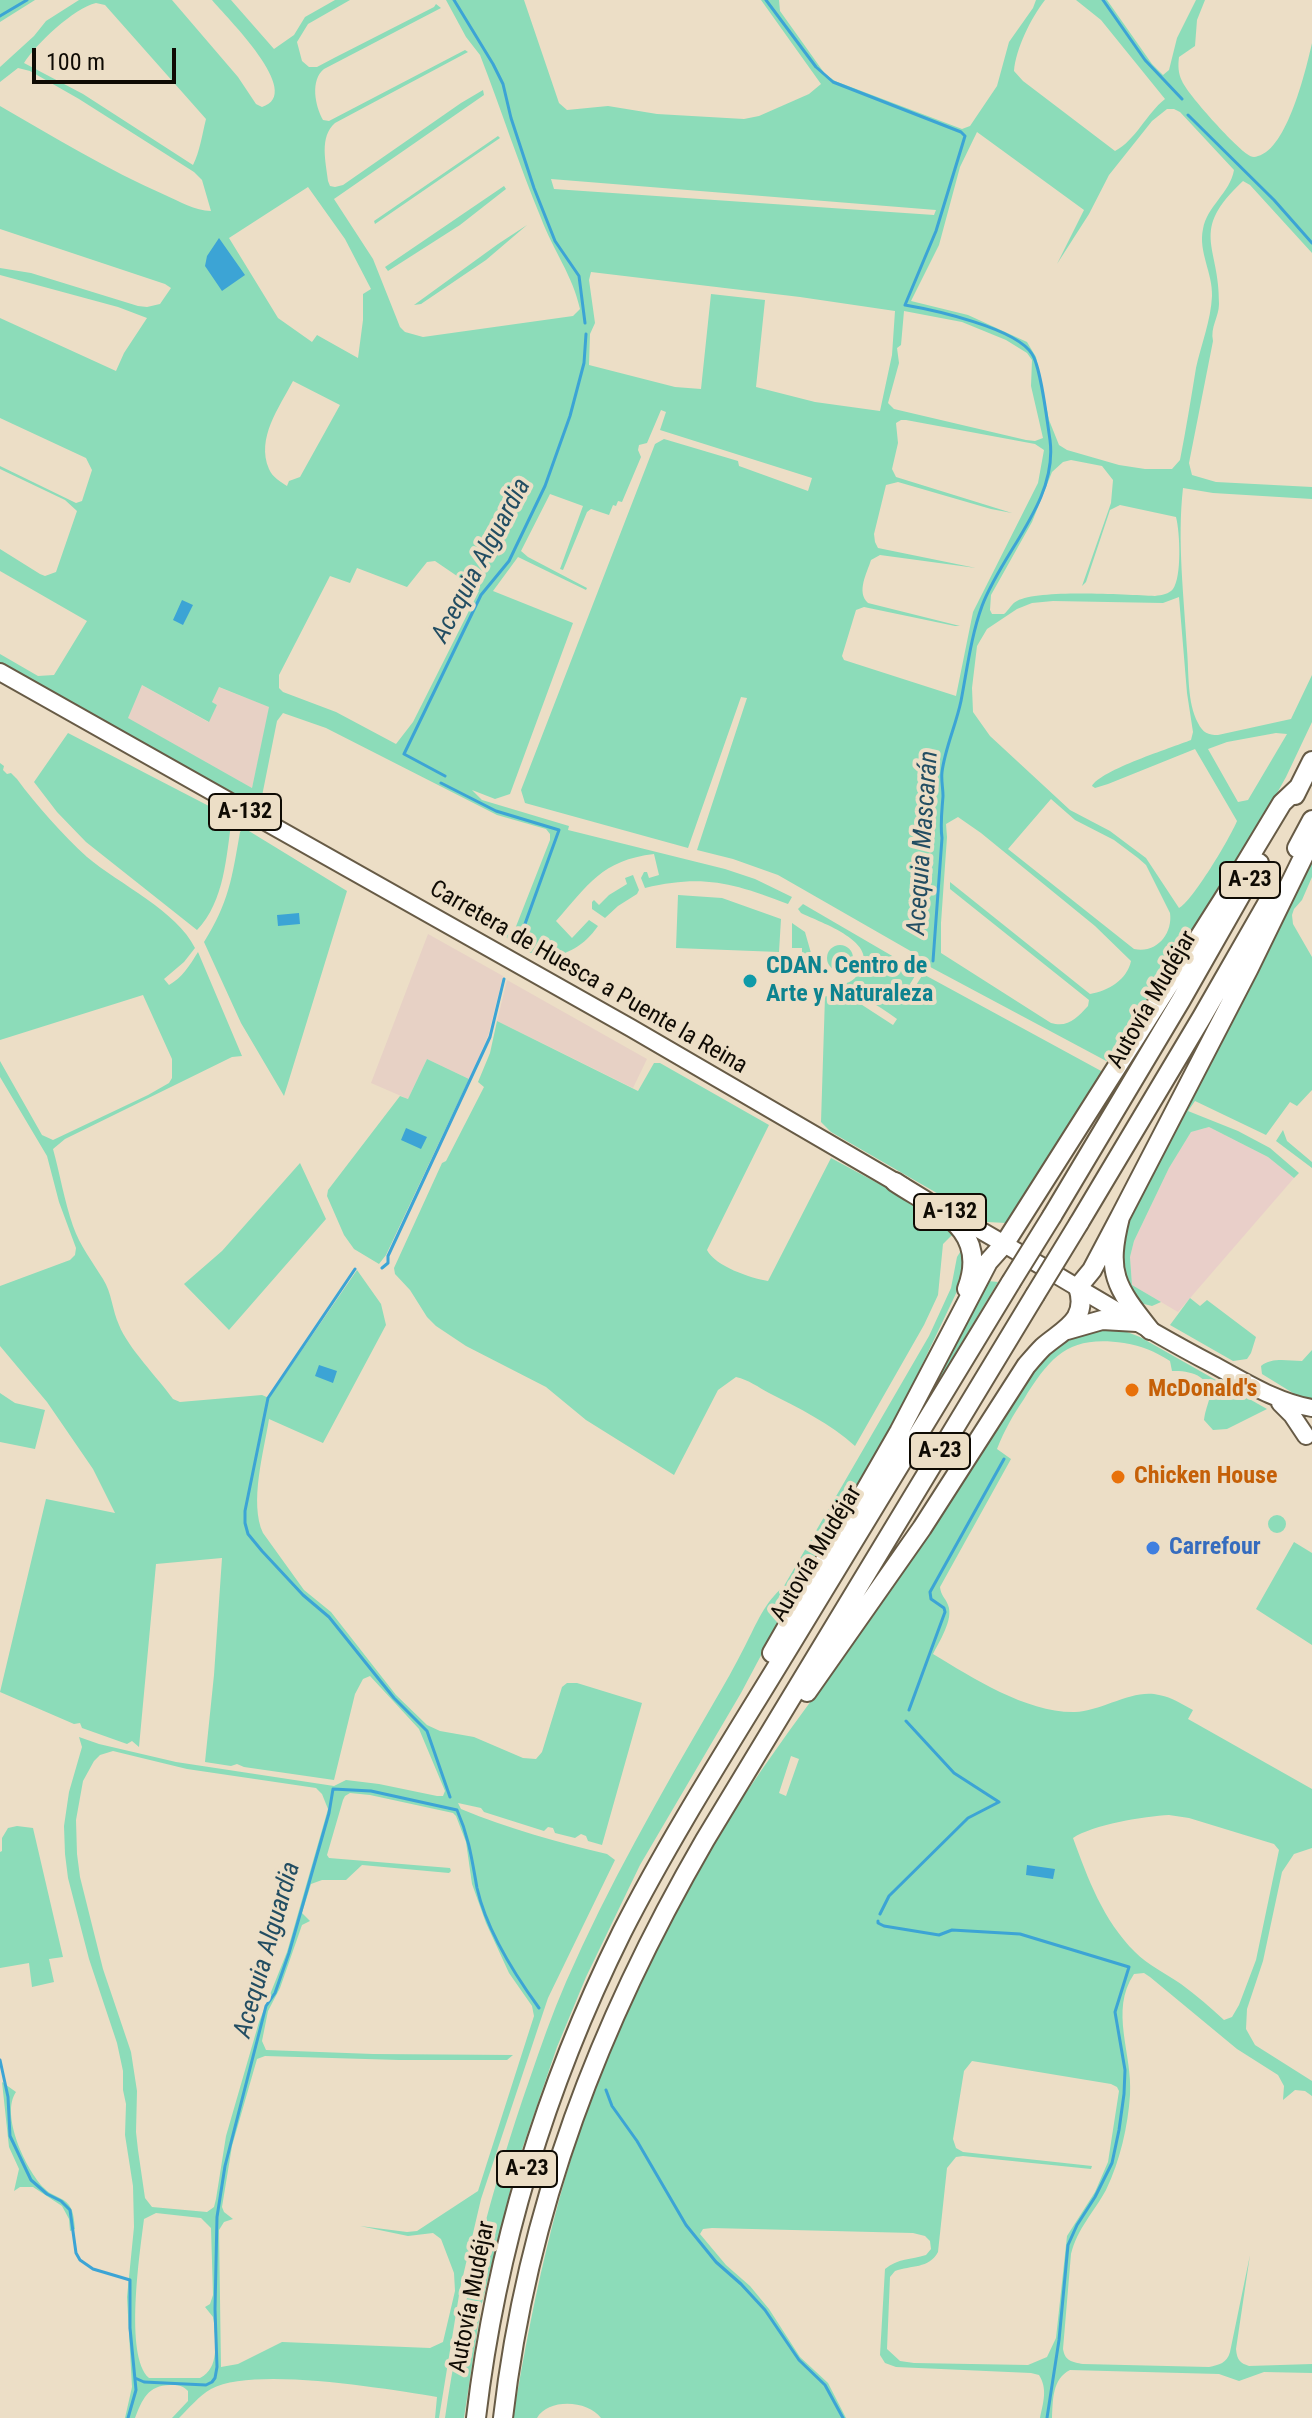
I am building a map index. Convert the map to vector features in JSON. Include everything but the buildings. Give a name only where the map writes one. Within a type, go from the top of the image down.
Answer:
[{"type":"highway","name":"Autovía Mudéjar","points":[[476,2418],[489,2327],[526,2172],[558,2078],[596,1987],[638,1902],[742,1724],[1193,981],[1312,761]]},
{"type":"highway","points":[[742,1724],[741,1710],[895,1440],[988,1262],[1005,1243],[1282,803],[1299,787]]},
{"type":"highway","name":"Autovía Mudéjar","points":[[503,2418],[519,2319],[540,2226],[565,2143],[598,2053],[647,1944],[778,1717],[1210,1004],[1312,820]]},
{"type":"highway","points":[[778,1717],[789,1716],[894,1570],[1026,1366],[1045,1345],[1067,1330],[1078,1316],[1081,1296],[1078,1287],[1092,1270],[1120,1217],[1312,839]]},
{"type":"highway","points":[[895,1182],[945,1214],[967,1235],[973,1261],[971,1278],[962,1299],[963,1309]]},
{"type":"highway","points":[[1120,1217],[1113,1247],[1115,1276],[1123,1295],[1144,1326]]},
{"type":"highway","points":[[1067,1330],[1102,1320],[1144,1326]]},
{"type":"main road","name":"Carretera de Huesca a Puente la Reina","points":[[0,672],[644,1036],[1144,1326]]},
{"type":"main road","name":"A-132","points":[[1144,1326],[1269,1394],[1295,1405],[1312,1408]]},
{"type":"main road","name":"A-132","points":[[1269,1394],[1292,1415],[1309,1443]]},
{"type":"main road","name":"A-132","points":[[1309,1443],[1307,1426],[1312,1415]]},
{"type":"shaded area","points":[[142,685],[208,722],[217,705],[212,702],[218,687],[270,707],[252,788],[127,718]]},
{"type":"shaded area","points":[[428,934],[503,976],[488,1036],[469,1079],[427,1059],[408,1099],[371,1083]]},
{"type":"shaded area","points":[[507,980],[647,1059],[633,1088],[497,1021]]},
{"type":"shaded area","points":[[1209,1127],[1268,1157],[1294,1178],[1178,1312],[1132,1285],[1130,1257],[1134,1241],[1169,1168],[1191,1132]]},
{"type":"green space","points":[[0,0],[35,0],[0,22]]},
{"type":"green space","points":[[79,0],[172,0],[238,77],[256,104],[262,107],[273,99],[275,87],[269,72],[245,37],[212,0],[231,0],[274,49],[294,35],[305,17],[335,0],[350,0],[308,24],[297,42],[302,61],[309,67],[317,67],[436,4],[441,8],[324,69],[315,86],[320,114],[323,120],[329,121],[465,50],[468,52],[335,123],[325,142],[330,186],[343,185],[483,90],[484,95],[334,199],[373,259],[400,327],[405,332],[423,337],[573,316],[580,309],[573,285],[533,198],[480,55],[466,37],[446,0],[524,0],[559,103],[567,110],[608,106],[657,114],[744,119],[759,116],[809,94],[821,84],[761,0],[779,0],[780,11],[825,74],[835,81],[962,129],[970,126],[997,86],[1009,42],[1036,0],[1045,0],[1025,34],[1014,71],[1115,151],[1129,140],[1165,99],[1101,20],[1076,0],[1107,0],[1163,75],[1169,70],[1177,38],[1196,0],[1205,0],[1197,20],[1195,46],[1179,57],[1180,75],[1186,88],[1212,119],[1252,157],[1268,150],[1286,124],[1300,89],[1312,43],[1312,253],[1243,181],[1216,213],[1211,240],[1219,309],[1189,463],[1192,475],[1216,482],[1312,487],[1312,499],[1213,493],[1183,488],[1181,528],[1189,687],[1194,715],[1200,726],[1206,733],[1218,735],[1291,719],[1312,675],[1312,722],[1257,829],[1110,1063],[919,961],[921,957],[778,875],[697,850],[747,698],[741,697],[688,848],[525,803],[521,790],[655,444],[664,439],[738,461],[739,466],[808,491],[812,478],[660,430],[666,412],[661,410],[647,443],[639,445],[641,457],[622,502],[613,505],[609,515],[591,509],[587,512],[563,570],[560,569],[583,506],[550,494],[521,551],[586,590],[518,557],[493,591],[573,623],[510,794],[495,799],[472,790],[482,800],[569,826],[568,830],[755,879],[792,897],[788,904],[734,886],[701,881],[645,888],[641,878],[644,872],[649,878],[659,875],[654,854],[636,857],[598,876],[556,921],[572,938],[589,920],[598,926],[588,938],[577,947],[553,956],[528,952],[504,935],[512,934],[515,929],[550,840],[546,829],[497,815],[326,728],[283,713],[277,721],[262,796],[264,810],[0,662],[0,654],[38,676],[54,675],[87,621],[0,571],[0,549],[40,574],[45,576],[56,572],[77,511],[65,500],[0,469],[0,466],[76,503],[82,501],[92,470],[86,458],[0,418],[0,318],[116,371],[147,318],[118,307],[0,275],[0,268],[31,273],[138,306],[160,304],[171,288],[0,229],[0,106],[123,175],[187,205],[211,211],[202,180],[194,172],[79,99],[30,71],[18,68],[0,82],[0,67],[46,21]],"holes":[[[96,3],[105,5],[206,119],[193,165],[83,94],[24,63],[46,37],[77,12]],[[1167,109],[1180,112],[1234,170],[1203,229],[1202,246],[1212,287],[1211,305],[1180,460],[1172,469],[1119,465],[1059,445],[1049,420],[1036,357],[1027,342],[968,315],[911,301],[939,245],[960,167],[977,132],[1084,210],[1057,264],[1089,214],[1109,175],[1152,121]],[[551,179],[936,210],[934,215],[554,189]],[[308,187],[345,239],[371,289],[363,294],[358,358],[317,335],[312,342],[278,318],[229,238]],[[591,272],[895,311],[892,355],[880,411],[815,402],[756,387],[765,300],[711,294],[701,389],[675,387],[589,365],[590,334],[595,323],[589,280]],[[904,311],[962,322],[1006,340],[1027,353],[1032,360],[1031,386],[1043,438],[1026,440],[894,409],[888,403],[899,363],[897,348],[901,345]],[[293,381],[340,405],[300,477],[289,481],[287,486],[272,474],[266,457],[267,435]],[[901,420],[1035,444],[1044,450],[1038,483],[973,612],[956,696],[844,660],[842,656],[856,610],[864,607],[960,626],[868,603],[863,588],[871,560],[880,555],[976,568],[878,548],[874,534],[886,485],[898,482],[1012,513],[896,477],[892,469],[898,443],[896,423]],[[1071,460],[1102,466],[1113,480],[1111,503],[1082,586],[1110,510],[1120,505],[1176,517],[1179,554],[1176,583],[1169,592],[1155,596],[1084,594],[1028,597],[1015,602],[1004,614],[992,614],[991,595],[1032,522],[1052,472],[1063,462]],[[435,561],[479,591],[413,722],[396,744],[336,712],[279,688],[279,675],[330,576],[350,583],[357,568],[407,587],[427,562]],[[1179,597],[1193,732],[1191,740],[1108,773],[1092,786],[1108,784],[1195,749],[1237,821],[1201,882],[1179,908],[1146,858],[1110,831],[1070,810],[990,736],[973,712],[972,688],[977,646],[987,629],[1032,603],[1163,603]],[[142,685],[209,722],[217,705],[212,702],[219,687],[269,707],[252,788],[128,718]],[[1276,733],[1287,734],[1248,800],[1238,802],[1208,749],[1227,742]],[[1051,799],[1075,820],[1114,840],[1146,865],[1170,913],[1170,921],[1161,941],[1142,950],[1134,949],[1008,849]],[[958,817],[1095,926],[1131,961],[1116,984],[1090,994],[950,882],[950,889],[1089,1000],[1088,1006],[1072,1021],[1051,1023],[941,953],[946,824]]]},
{"type":"green space","points":[[498,136],[500,138],[375,224],[374,221]]},
{"type":"green space","points":[[504,186],[506,189],[460,225],[388,271],[385,267]]},
{"type":"green space","points":[[527,225],[486,260],[421,304],[414,305],[498,244]]},
{"type":"green space","points":[[68,733],[232,818],[219,892],[197,930],[86,842],[34,782]]},
{"type":"green space","points":[[0,763],[4,766],[3,770],[17,779],[50,820],[87,857],[161,910],[187,935],[195,948],[164,979],[169,985],[174,982],[198,952],[242,1056],[232,1057],[65,1139],[53,1149],[76,1233],[106,1284],[117,1319],[129,1343],[173,1399],[180,1402],[262,1395],[269,1398],[357,1270],[381,1304],[386,1325],[323,1443],[269,1419],[257,1492],[263,1533],[304,1590],[331,1612],[396,1695],[427,1725],[440,1731],[474,1737],[523,1758],[536,1759],[542,1752],[562,1687],[567,1683],[577,1683],[642,1703],[602,1845],[588,1841],[581,1834],[575,1838],[555,1833],[553,1828],[548,1827],[544,1831],[458,1803],[461,1809],[497,1823],[607,1854],[615,1860],[548,1998],[481,2199],[460,2289],[439,2418],[435,2418],[437,2397],[321,2381],[257,2379],[231,2382],[211,2389],[179,2418],[172,2418],[188,2401],[188,2391],[180,2386],[162,2386],[147,2395],[135,2418],[125,2418],[132,2387],[127,2297],[134,2227],[133,2186],[125,2135],[123,2071],[89,1959],[68,1878],[65,1854],[64,1826],[69,1792],[82,1747],[79,1737],[176,1762],[334,1786],[346,1780],[437,1796],[443,1796],[445,1791],[419,1729],[370,1676],[363,1679],[355,1694],[334,1780],[237,1764],[205,1762],[222,1558],[156,1564],[139,1747],[132,1741],[127,1744],[82,1728],[80,1723],[74,1724],[0,1692],[46,1499],[115,1513],[93,1469],[47,1402],[0,1346],[0,1286],[70,1260],[76,1248],[47,1156],[0,1077],[0,1061],[42,1135],[53,1140],[169,1083],[172,1059],[143,995],[0,1040]],"holes":[[[113,1751],[187,1769],[316,1788],[328,1809],[287,1952],[259,2022],[226,2136],[214,2207],[207,2212],[152,2207],[145,2198],[136,2132],[137,2091],[131,2052],[103,1969],[77,1854],[76,1820],[83,1781],[94,1761],[100,1755]],[[350,1793],[370,1795],[456,1816],[466,1842],[472,1884],[486,1923],[509,1973],[532,2006],[534,2016],[478,2191],[417,2231],[360,2226],[408,2236],[433,2233],[441,2239],[454,2273],[455,2291],[443,2342],[430,2348],[282,2342],[238,2364],[221,2367],[219,2230],[224,2222],[233,2219],[222,2207],[232,2146],[257,2059],[265,2056],[507,2060],[513,2055],[266,2050],[262,2041],[268,2011],[280,1988],[302,1925],[310,1921],[302,1913],[311,1884],[322,1880],[346,1880],[362,1865],[451,1871],[450,1868],[329,1858],[327,1855],[345,1796]],[[156,2213],[201,2218],[211,2228],[213,2295],[210,2304],[205,2307],[213,2317],[215,2354],[211,2368],[200,2378],[149,2378],[141,2366],[135,2327],[144,2219]]]},
{"type":"green space","points":[[244,828],[347,891],[284,1096],[241,1023],[204,942],[224,902],[240,832]]},
{"type":"green space","points":[[1312,852],[1312,877],[1292,915],[1293,924],[1312,957],[1312,1090],[1297,1106],[1290,1102],[1266,1135],[1195,1101],[1188,1111],[1270,1148],[1299,1173],[1294,1178],[1268,1157],[1209,1127],[1191,1132],[1169,1168],[1134,1241],[1130,1257],[1132,1285],[1161,1302],[1152,1306],[1136,1302],[1119,1266],[1125,1223]]},
{"type":"green space","points":[[633,875],[639,890],[637,894],[605,918],[592,909],[594,900],[599,905],[627,884],[625,878]]},
{"type":"green space","points":[[678,895],[722,898],[781,919],[779,952],[676,948]]},
{"type":"green space","points":[[803,904],[918,971],[910,984],[915,987],[923,974],[1103,1072],[1006,1223],[987,1222],[831,1132],[821,1122],[825,996],[856,1001],[893,1025],[897,1019],[865,999],[830,987],[831,984],[847,983],[856,977],[864,962],[862,952],[846,935],[801,913],[798,909]]},
{"type":"green space","points":[[792,923],[805,932],[813,960],[802,960],[802,948],[792,948]]},
{"type":"green space","points":[[840,945],[849,949],[853,958],[849,967],[840,971],[831,967],[827,958],[831,949]]},
{"type":"green space","points":[[497,1021],[638,1091],[654,1063],[660,1063],[769,1125],[707,1250],[717,1261],[734,1270],[768,1281],[831,1158],[924,1208],[954,1233],[943,1244],[938,1295],[855,1446],[814,1417],[736,1377],[718,1390],[674,1475],[586,1420],[546,1387],[466,1346],[427,1317],[410,1290],[395,1274],[394,1268],[442,1163],[446,1161],[484,1087],[478,1082],[490,1053]]},
{"type":"green space","points":[[427,1059],[469,1079],[379,1264],[354,1249],[344,1235],[327,1196],[328,1190],[400,1096],[408,1099]]},
{"type":"green space","points":[[1283,1130],[1287,1141],[1312,1162],[1312,1168],[1276,1141]]},
{"type":"green space","points":[[300,1163],[326,1219],[229,1330],[184,1284],[222,1251]]},
{"type":"green space","points":[[962,1249],[967,1250],[961,1283],[899,1413],[640,1865],[586,1977],[557,2047],[517,2164],[481,2307],[464,2418],[445,2418],[469,2289],[490,2204],[530,2078],[566,1982],[635,1841],[762,1614],[784,1586],[929,1336],[951,1288],[957,1257]]},
{"type":"green space","points":[[988,1281],[998,1282],[914,1422]]},
{"type":"green space","points":[[1190,1298],[1200,1306],[1207,1300],[1256,1337],[1247,1359],[1233,1361],[1170,1325]]},
{"type":"green space","points":[[1102,1330],[1127,1332],[1140,1337],[1267,1409],[1227,1429],[1213,1430],[1204,1420],[1209,1392],[1204,1380],[1193,1373],[1172,1371],[1170,1361],[1148,1349],[1124,1343],[1089,1342],[1053,1360],[1012,1417],[997,1449],[1011,1459],[940,1587],[948,1605],[949,1617],[933,1654],[1001,1692],[1057,1711],[1085,1711],[1139,1695],[1168,1697],[1193,1710],[1188,1719],[1312,1789],[1312,1848],[1294,1854],[1282,1872],[1263,1961],[1247,2009],[1246,2029],[1255,2045],[1312,2081],[1312,2096],[1295,2090],[1283,2100],[1284,2086],[1278,2075],[1237,2049],[1150,1977],[1144,1973],[1134,1974],[1123,2003],[1130,2080],[1125,2131],[1111,2179],[1071,2254],[1063,2349],[1070,2360],[1083,2364],[1209,2367],[1222,2363],[1230,2352],[1250,2255],[1236,2349],[1238,2358],[1249,2366],[1312,2364],[1312,2373],[1264,2372],[1239,2381],[1219,2374],[1070,2370],[1057,2384],[1052,2418],[1040,2418],[1044,2391],[1039,2375],[896,2367],[885,2363],[880,2355],[885,2269],[900,2261],[926,2255],[931,2249],[930,2241],[925,2236],[913,2233],[712,2228],[703,2229],[700,2234],[769,2309],[800,2357],[828,2383],[846,2418],[601,2418],[578,2405],[559,2404],[537,2418],[513,2418],[541,2273],[580,2131],[615,2039],[676,1909],[741,1800],[907,1567],[1038,1364],[1067,1341]],"holes":[[[791,1756],[799,1759],[786,1796],[779,1793]],[[1169,1815],[1189,1818],[1274,1844],[1279,1850],[1256,1960],[1232,2017],[1224,2020],[1187,1988],[1140,1957],[1114,1926],[1098,1898],[1073,1838],[1105,1825]],[[972,2061],[1111,2084],[1119,2091],[1108,2162],[1095,2192],[1067,2236],[1056,2338],[1047,2357],[1028,2365],[914,2363],[900,2361],[887,2349],[890,2277],[895,2271],[930,2261],[938,2252],[947,2168],[956,2157],[1091,2169],[1092,2166],[963,2152],[956,2148],[953,2139],[964,2071]]]},
{"type":"green space","points":[[1312,1350],[1312,1398],[1301,1398],[1262,1374],[1261,1366],[1265,1363],[1302,1361]]},
{"type":"green space","points":[[0,1393],[15,1403],[45,1410],[35,1449],[0,1442]]},
{"type":"green space","points":[[1273,1515],[1281,1515],[1286,1524],[1284,1531],[1273,1533],[1268,1528],[1268,1520]]},
{"type":"green space","points":[[1294,1542],[1312,1553],[1312,1645],[1256,1609]]},
{"type":"green space","points":[[8,1828],[33,1828],[63,1957],[49,1959],[54,1982],[32,1987],[29,1963],[0,1968],[0,1852],[2,1838]]},
{"type":"green space","points":[[2,2082],[16,2092],[11,2114],[23,2156],[44,2188],[69,2205],[75,2229],[70,2231],[69,2219],[62,2206],[33,2187],[20,2187],[14,2191],[19,2169],[9,2147]]},
{"type":"water","points":[[219,238],[245,275],[222,291],[205,266],[207,256]]},
{"type":"water","points":[[182,600],[193,605],[183,625],[173,620]]},
{"type":"water","points":[[299,913],[300,924],[278,926],[277,915]]},
{"type":"water","points":[[406,1128],[427,1137],[421,1149],[401,1140]]},
{"type":"water","points":[[319,1365],[337,1371],[333,1383],[315,1376]]},
{"type":"water","points":[[1027,1865],[1055,1869],[1053,1879],[1026,1875]]},
{"type":"waterway","points":[[0,16],[27,0]]},
{"type":"waterway","name":"Acequia Alguardia","points":[[454,0],[503,84],[534,188],[555,241],[579,276],[585,323]]},
{"type":"waterway","name":"Acequia Mascarán","points":[[766,0],[816,67],[833,82],[965,136],[936,231],[905,305],[992,328],[1023,345],[1035,361],[1043,395],[1050,440],[1046,484],[982,606],[959,710],[943,763],[942,838],[933,961]]},
{"type":"waterway","points":[[1103,0],[1145,60],[1182,99]]},
{"type":"waterway","points":[[1188,115],[1274,200],[1312,243]]},
{"type":"waterway","name":"Acequia Alguardia","points":[[445,776],[404,754],[481,595],[509,561],[545,486],[570,416],[584,363],[586,334]]},
{"type":"waterway","name":"Acequia Alguardia","points":[[441,783],[496,811],[559,830],[517,946]]},
{"type":"waterway","name":"Acequia Alguardia","points":[[382,1268],[388,1263],[388,1256],[490,1037],[504,979]]},
{"type":"waterway","name":"Acequia Alguardia","points":[[355,1269],[268,1398],[245,1523],[248,1534],[262,1551],[303,1595],[329,1617],[394,1698],[427,1731],[450,1797]]},
{"type":"waterway","points":[[909,1710],[945,1612],[931,1599],[930,1592],[1004,1459]]},
{"type":"waterway","points":[[880,1914],[889,1896],[968,1818],[999,1802],[954,1773],[906,1721]]},
{"type":"waterway","name":"Acequia Alguardia","points":[[135,2378],[144,2382],[206,2385],[215,2378],[217,2217],[225,2166],[266,2006],[275,1993],[289,1953],[333,1789],[371,1791],[457,1810],[487,1919],[511,1966],[539,2008]]},
{"type":"waterway","points":[[878,1921],[884,1926],[939,1935],[952,1930],[1020,1934],[1129,1967],[1115,2012],[1125,2070],[1119,2130],[1112,2163],[1068,2245],[1059,2340],[1047,2418]]},
{"type":"waterway","points":[[0,2060],[8,2097],[10,2136],[31,2180],[70,2210],[76,2253],[80,2260],[93,2269],[130,2280],[130,2328],[136,2390],[128,2418]]},
{"type":"waterway","name":"Acequia Alguardia","points":[[606,2090],[612,2106],[637,2141],[686,2225],[716,2262],[765,2310],[799,2360],[825,2385],[843,2418]]},
{"type":"place","name":"CDAN. Centro de Arte y Naturaleza","points":[[750,981]]},
{"type":"place","name":"McDonald's","points":[[1132,1390]]},
{"type":"place","name":"Chicken House","points":[[1118,1477]]},
{"type":"place","name":"Carrefour","points":[[1153,1548]]}]
